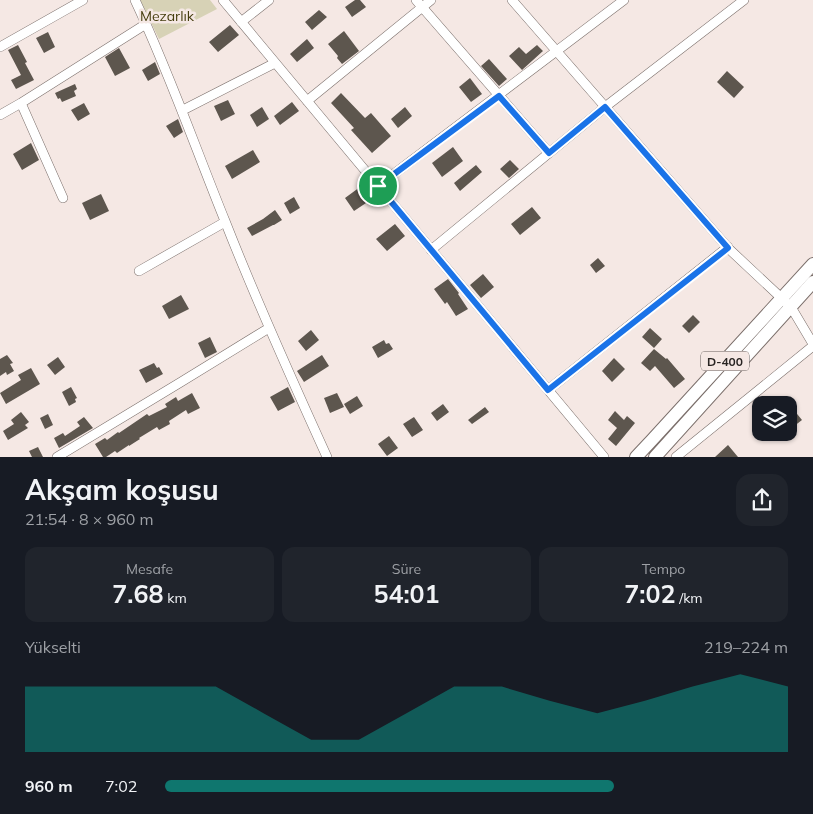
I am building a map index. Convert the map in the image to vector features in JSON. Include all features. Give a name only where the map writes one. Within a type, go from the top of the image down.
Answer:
[{"type":"highway","name":"D-400","points":[[655,456],[786,302],[813,264]]},
{"type":"highway","name":"D-400","points":[[636,456],[786,302],[813,282]]},
{"type":"street","points":[[0,47],[83,0]]},
{"type":"street","points":[[135,0],[183,110],[225,222],[269,328],[327,456]]},
{"type":"street","points":[[223,0],[604,456]]},
{"type":"street","points":[[241,22],[268,0]]},
{"type":"street","points":[[307,101],[419,4],[431,0]]},
{"type":"street","points":[[512,0],[728,248],[786,302],[813,345],[676,456]]},
{"type":"street","points":[[378,186],[624,0]]},
{"type":"street","points":[[431,250],[605,107],[744,0]]},
{"type":"street","points":[[419,4],[549,153]]},
{"type":"street","points":[[0,116],[146,24]]},
{"type":"street","points":[[183,110],[275,63]]},
{"type":"street","points":[[22,103],[63,198]]},
{"type":"street","points":[[139,271],[225,222]]},
{"type":"street","points":[[548,390],[728,248]]},
{"type":"street","points":[[57,456],[269,328]]},
{"type":"green space","name":"Mezarlık","points":[[140,0],[210,0],[217,9],[159,39]]},
{"type":"building","points":[[355,0],[360,0],[366,7],[352,17],[345,7]]},
{"type":"building","points":[[319,10],[327,17],[312,30],[305,22]]},
{"type":"building","points":[[230,25],[239,35],[218,52],[209,42]]},
{"type":"building","points":[[344,31],[359,51],[342,64],[328,44]]},
{"type":"building","points":[[48,32],[55,47],[44,53],[36,38]]},
{"type":"building","points":[[307,39],[314,48],[297,62],[290,54]]},
{"type":"building","points":[[18,45],[34,80],[16,89],[11,80],[21,75],[8,50]]},
{"type":"building","points":[[537,45],[543,51],[522,70],[509,56],[519,47],[526,54]]},
{"type":"building","points":[[119,48],[130,68],[115,76],[105,57]]},
{"type":"building","points":[[489,59],[507,79],[499,86],[481,66]]},
{"type":"building","points":[[155,62],[160,74],[148,81],[142,70]]},
{"type":"building","points":[[727,71],[744,87],[734,98],[717,82]]},
{"type":"building","points":[[470,78],[482,94],[471,102],[459,87]]},
{"type":"building","points":[[75,84],[77,89],[74,91],[76,96],[62,102],[60,98],[58,99],[55,93]]},
{"type":"building","points":[[341,93],[365,118],[371,113],[391,136],[372,153],[351,130],[354,128],[331,103]]},
{"type":"building","points":[[228,100],[235,114],[221,121],[214,106]]},
{"type":"building","points":[[292,102],[299,111],[280,125],[274,116]]},
{"type":"building","points":[[84,103],[90,114],[78,121],[71,110]]},
{"type":"building","points":[[262,107],[269,119],[257,127],[250,115]]},
{"type":"building","points":[[405,107],[412,116],[398,128],[391,119]]},
{"type":"building","points":[[178,119],[183,132],[174,138],[166,126]]},
{"type":"building","points":[[31,143],[39,160],[22,170],[13,154]]},
{"type":"building","points":[[453,147],[463,161],[442,177],[432,163]]},
{"type":"building","points":[[253,150],[260,162],[232,179],[225,166]]},
{"type":"building","points":[[510,160],[519,169],[509,178],[500,169]]},
{"type":"building","points":[[476,165],[482,172],[460,191],[454,183]]},
{"type":"building","points":[[360,187],[369,201],[354,211],[345,198]]},
{"type":"building","points":[[101,194],[109,211],[90,220],[82,203]]},
{"type":"building","points":[[294,197],[300,208],[290,214],[284,203]]},
{"type":"building","points":[[532,207],[541,218],[520,235],[511,224]]},
{"type":"building","points":[[275,210],[282,220],[252,236],[247,228]]},
{"type":"building","points":[[395,224],[405,236],[387,251],[376,239]]},
{"type":"building","points":[[598,258],[605,266],[596,273],[590,265]]},
{"type":"building","points":[[483,274],[494,287],[481,298],[470,285]]},
{"type":"building","points":[[448,279],[468,309],[456,316],[447,302],[445,304],[434,289]]},
{"type":"building","points":[[181,295],[189,309],[169,319],[162,306]]},
{"type":"building","points":[[693,315],[700,322],[689,333],[682,326]]},
{"type":"building","points":[[650,328],[662,339],[654,348],[642,337]]},
{"type":"building","points":[[311,330],[319,340],[306,351],[298,341]]},
{"type":"building","points":[[210,337],[217,352],[205,358],[198,343]]},
{"type":"building","points":[[384,340],[393,349],[378,358],[372,347]]},
{"type":"building","points":[[654,349],[667,358],[685,379],[674,388],[655,366],[650,371],[641,363]]},
{"type":"building","points":[[7,355],[13,363],[10,364],[14,371],[7,375],[6,372],[0,376],[0,359]]},
{"type":"building","points":[[322,355],[329,366],[304,382],[297,371]]},
{"type":"building","points":[[58,357],[65,367],[55,375],[47,365]]},
{"type":"building","points":[[614,358],[625,369],[612,382],[602,371]]},
{"type":"building","points":[[154,363],[163,374],[146,383],[139,370]]},
{"type":"building","points":[[31,368],[40,384],[6,404],[0,393],[21,380],[18,375]]},
{"type":"building","points":[[71,387],[77,398],[75,399],[76,402],[69,406],[62,392]]},
{"type":"building","points":[[288,387],[295,402],[278,411],[270,397]]},
{"type":"building","points":[[192,393],[200,408],[188,414],[186,410],[169,421],[170,424],[159,430],[157,427],[117,453],[115,451],[103,457],[95,444],[105,438],[107,440],[147,414],[149,416],[167,407],[165,404],[176,397],[178,401]]},
{"type":"building","points":[[337,393],[344,407],[330,413],[324,398]]},
{"type":"building","points":[[357,396],[363,406],[350,414],[344,404]]},
{"type":"building","points":[[443,404],[449,412],[437,421],[431,413]]},
{"type":"building","points":[[485,407],[489,412],[472,424],[468,420]]},
{"type":"building","points":[[615,411],[624,420],[627,416],[635,423],[616,446],[608,439],[617,428],[608,420]]},
{"type":"building","points":[[21,412],[29,422],[25,425],[28,428],[8,440],[3,431],[14,424],[11,420]]},
{"type":"building","points":[[48,414],[53,425],[45,429],[40,418]]},
{"type":"building","points":[[797,414],[802,420],[797,424]]},
{"type":"building","points":[[84,417],[93,428],[59,448],[54,438],[63,433],[65,436],[80,426],[77,422]]},
{"type":"building","points":[[414,417],[423,430],[412,437],[403,424]]},
{"type":"building","points":[[389,436],[398,448],[387,456],[378,444]]},
{"type":"building","points":[[728,445],[738,457],[715,457]]},
{"type":"building","points":[[38,447],[43,457],[32,457],[29,451]]},
{"type":"route","points":[[499,96],[549,153],[605,107],[728,248],[548,390],[378,186],[499,96]]}]
